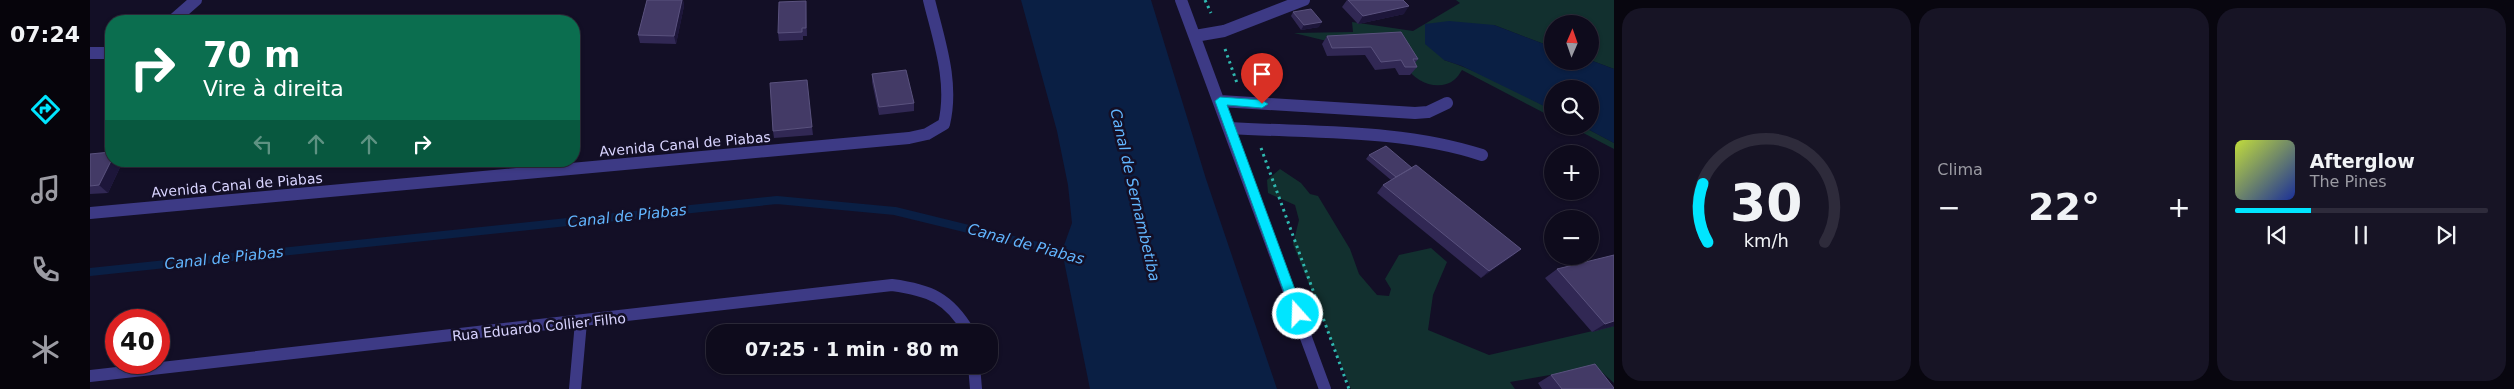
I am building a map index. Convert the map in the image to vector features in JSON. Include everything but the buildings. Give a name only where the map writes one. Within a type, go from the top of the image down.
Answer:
[{"type":"street","points":[[179,15],[196,0]]},
{"type":"street","name":"Avenida Canal de Piabas","points":[[90,213],[909,138],[927,134],[944,124],[949,111],[949,91],[929,0]]},
{"type":"street","points":[[1181,0],[1230,128],[1325,389]]},
{"type":"street","points":[[1195,36],[1218,32],[1304,0]]},
{"type":"street","points":[[90,54],[105,53]]},
{"type":"street","points":[[1220,101],[1415,113],[1428,112],[1447,103]]},
{"type":"street","points":[[1230,128],[1412,138],[1448,144],[1482,155]]},
{"type":"street","name":"Rua Eduardo Collier Filho","points":[[90,376],[581,322],[892,285],[914,288],[935,295],[958,313],[964,324]]},
{"type":"street","points":[[575,389],[581,322]]},
{"type":"street","points":[[975,374],[976,389]]},
{"type":"path","points":[[1205,0],[1245,103]]},
{"type":"path","points":[[1254,129],[1349,389]]},
{"type":"green space","points":[[1456,0],[1614,0],[1614,69],[1599,63],[1599,15],[1544,15],[1544,44],[1494,25],[1444,60],[1513,89],[1544,106],[1544,113],[1462,70],[1448,84],[1428,84],[1415,77],[1407,67],[1335,43],[1294,33],[1353,32],[1352,22],[1413,31],[1460,3]]},
{"type":"green space","points":[[1587,135],[1599,135],[1614,143],[1614,149]]},
{"type":"green space","points":[[1280,169],[1301,183],[1310,194],[1318,196],[1350,249],[1359,274],[1377,295],[1389,296],[1391,289],[1385,279],[1399,255],[1431,248],[1447,262],[1433,295],[1428,330],[1489,355],[1614,326],[1614,383],[1596,367],[1510,382],[1515,389],[1351,389],[1293,244],[1299,220],[1295,205],[1268,193],[1267,180]]},
{"type":"water","name":"Canal de Sernambetiba","points":[[1021,0],[1151,0],[1206,179],[1277,389],[1090,389],[1062,251],[1072,223],[1068,185],[1057,131]]},
{"type":"water","points":[[1449,21],[1494,25],[1544,44],[1544,70],[1599,70],[1599,63],[1614,69],[1614,143],[1599,135],[1599,80],[1544,80],[1544,106],[1462,66],[1444,60],[1425,44],[1425,24]]},
{"type":"waterway","name":"Canal de Piabas","points":[[90,272],[777,200],[895,211],[1071,254]]},
{"type":"route","points":[[1262,104],[1220,101],[1298,314]]}]
